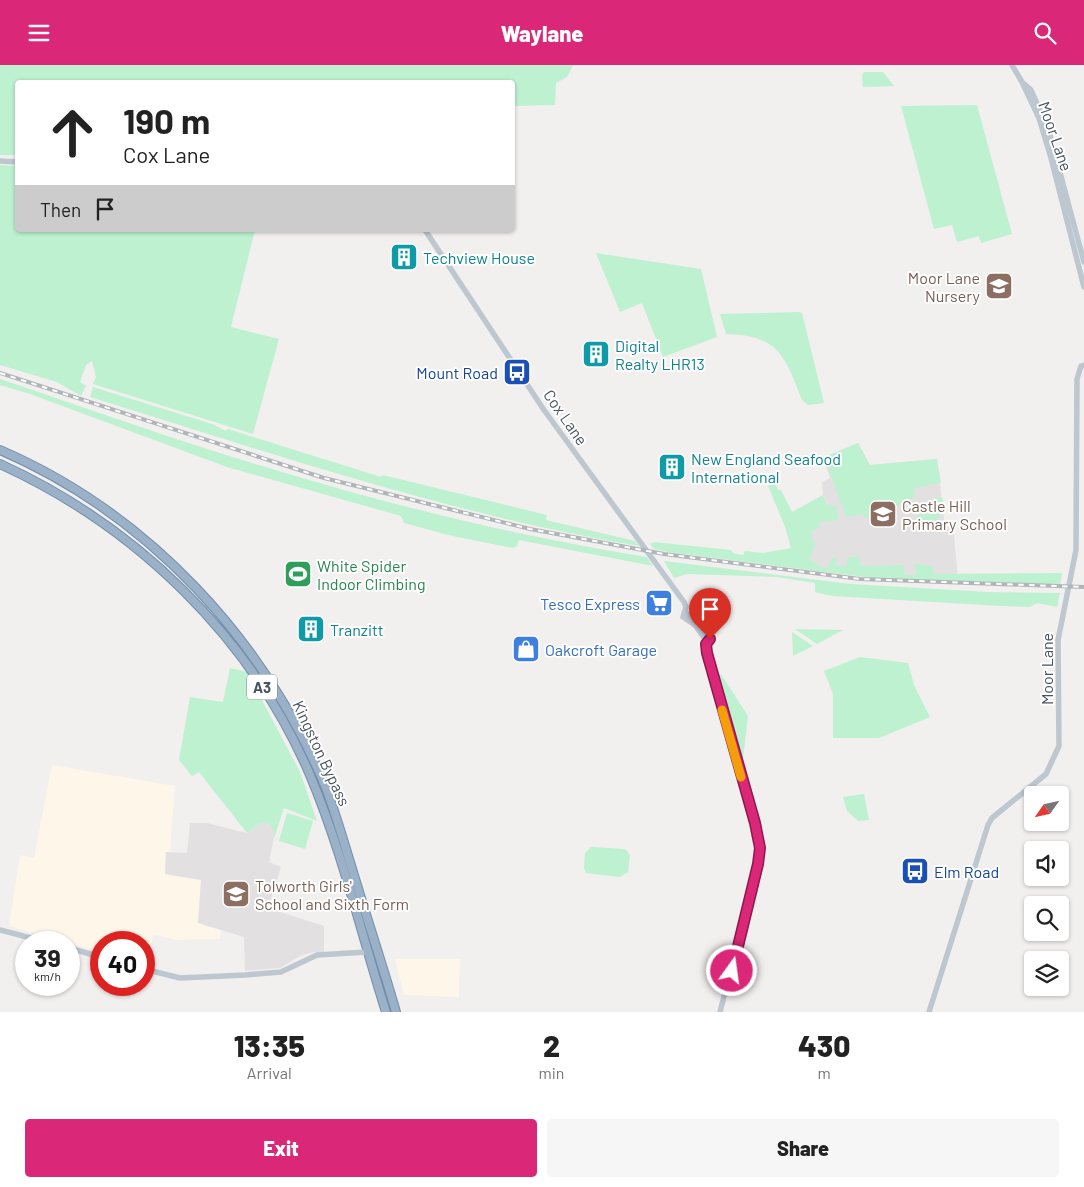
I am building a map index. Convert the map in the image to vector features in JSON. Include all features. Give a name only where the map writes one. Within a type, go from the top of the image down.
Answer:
[{"type":"highway","name":"Kingston Bypass","points":[[0,450],[55,479],[129,527],[192,583],[218,611],[255,659],[300,731],[326,788],[397,1012]]},
{"type":"highway","name":"Kingston Bypass","points":[[0,464],[52,490],[126,539],[183,590],[243,659],[272,701],[310,775],[335,845],[386,1012]]},
{"type":"street","name":"Moor Lane","points":[[1012,65],[1039,117],[1084,287]]},
{"type":"street","name":"Moor Lane","points":[[1022,82],[1031,90],[1048,128],[1084,262]]},
{"type":"street","points":[[0,161],[15,162]]},
{"type":"street","name":"Cox Lane","points":[[426,232],[544,410],[684,602],[684,614],[699,623],[708,640],[707,653],[755,823],[760,848],[758,864],[720,1012]]},
{"type":"street","name":"Moor Lane","points":[[929,1012],[988,825],[992,818],[1046,775],[1059,746],[1058,640],[1076,550],[1077,379],[1080,366],[1084,365]]},
{"type":"street","points":[[0,930],[15,934]]},
{"type":"street","points":[[155,972],[180,978],[258,975],[281,972],[308,957],[317,955],[367,952]]},
{"type":"shaded area","name":"Castle Hill Primary School","points":[[858,443],[870,465],[937,459],[945,527],[953,526],[958,579],[810,571],[791,548],[830,511],[823,495],[822,482],[830,478],[823,458]]},
{"type":"shaded area","points":[[52,765],[175,786],[170,852],[166,852],[165,874],[201,880],[198,923],[221,930],[220,939],[177,940],[155,934],[155,931],[90,931],[90,949],[80,946],[80,931],[27,931],[9,926],[20,855],[34,858]]},
{"type":"shaded area","name":"Tolworth Girls' School and Sixth Form","points":[[190,823],[207,823],[247,833],[261,823],[268,823],[273,829],[274,838],[269,862],[281,867],[268,908],[324,926],[324,953],[314,952],[302,955],[280,968],[245,971],[244,937],[198,923],[201,880],[165,874],[166,852],[187,853]]},
{"type":"shaded area","points":[[395,959],[460,959],[459,997],[404,995]]},
{"type":"green space","points":[[0,65],[573,65],[567,77],[556,83],[555,105],[515,106],[515,80],[15,80],[15,155],[0,155]]},
{"type":"green space","points":[[864,72],[883,72],[894,86],[863,87],[862,75]]},
{"type":"green space","points":[[977,105],[1012,234],[981,243],[979,236],[957,242],[952,225],[934,229],[901,106]]},
{"type":"green space","points":[[0,165],[15,166],[15,232],[255,232],[231,327],[279,339],[253,434],[93,384],[96,377],[92,361],[86,365],[80,382],[86,386],[81,396],[57,382],[0,365]]},
{"type":"green space","points":[[596,253],[701,269],[717,337],[663,357],[642,303],[620,312]]},
{"type":"green space","points":[[802,313],[824,403],[808,405],[802,400],[790,371],[777,351],[757,339],[743,335],[726,334],[720,314]]},
{"type":"green space","points":[[0,379],[196,446],[357,494],[501,529],[647,557],[653,566],[519,540],[517,546],[513,548],[448,535],[404,523],[401,516],[227,467],[30,394],[0,385]]},
{"type":"green space","points":[[93,387],[212,424],[226,431],[228,429],[381,477],[383,475],[547,515],[546,520],[635,541],[639,546],[500,518],[362,481],[90,397]]},
{"type":"green space","points":[[858,443],[870,465],[937,459],[941,483],[914,488],[915,497],[905,504],[887,506],[886,517],[865,518],[862,514],[846,517],[824,457]]},
{"type":"green space","points":[[775,483],[778,490],[781,490],[792,512],[823,495],[827,505],[837,506],[838,520],[820,522],[819,528],[811,532],[813,542],[816,544],[809,560],[825,568],[828,569],[831,559],[837,557],[836,566],[846,566],[848,557],[859,557],[861,566],[904,565],[904,575],[916,575],[915,564],[933,566],[934,574],[1062,573],[1060,585],[873,578],[668,552],[654,549],[650,544],[654,542],[731,550],[733,553],[743,555],[745,551],[763,553],[791,548],[785,527],[768,486]]},
{"type":"green space","points":[[942,497],[944,508],[937,520],[916,520],[917,515],[936,512],[935,498]]},
{"type":"green space","points":[[664,561],[851,584],[988,592],[1060,593],[1057,607],[1037,603],[1030,607],[1000,606],[832,596],[815,592],[815,583],[776,577],[687,574],[674,578]]},
{"type":"green space","points":[[795,629],[843,630],[817,644]]},
{"type":"green space","points":[[792,632],[813,646],[793,656]]},
{"type":"green space","points":[[860,657],[908,663],[914,685],[930,717],[879,738],[833,738],[833,694],[824,671]]},
{"type":"green space","points":[[230,668],[247,672],[300,772],[317,821],[284,808],[274,838],[273,829],[268,823],[261,823],[247,833],[199,772],[192,776],[179,760],[190,697],[223,702]]},
{"type":"green space","points":[[721,674],[748,716],[742,767],[717,677]]},
{"type":"green space","points":[[864,794],[869,820],[858,821],[847,811],[843,797]]},
{"type":"green space","points":[[287,813],[313,821],[305,849],[279,841]]},
{"type":"green space","points":[[591,847],[625,849],[630,855],[628,872],[620,877],[586,873],[584,868],[585,853]]},
{"type":"railway","points":[[0,373],[324,478],[530,529],[664,554],[860,579],[1084,587]]},
{"type":"slow traffic","points":[[722,710],[741,777]]},
{"type":"place","name":"Techview House","points":[[404,257]]},
{"type":"place","name":"Moor Lane Nursery","points":[[999,286]]},
{"type":"place","name":"Digital Realty LHR13","points":[[596,354]]},
{"type":"place","name":"Mount Road","points":[[517,372]]},
{"type":"place","name":"New England Seafood International","points":[[672,467]]},
{"type":"place","name":"Castle Hill Primary School","points":[[883,514]]},
{"type":"place","name":"White Spider Indoor Climbing","points":[[298,574]]},
{"type":"place","name":"Tesco Express","points":[[659,603]]},
{"type":"place","name":"Tranzitt","points":[[311,629]]},
{"type":"place","name":"Oakcroft Garage","points":[[526,649]]},
{"type":"place","name":"Elm Road","points":[[915,871]]},
{"type":"place","name":"Tolworth Girls' School and Sixth Form","points":[[236,894]]},
{"type":"route","points":[[710,639],[706,642],[707,653],[746,798],[755,823],[760,848],[758,864],[732,971]]}]
